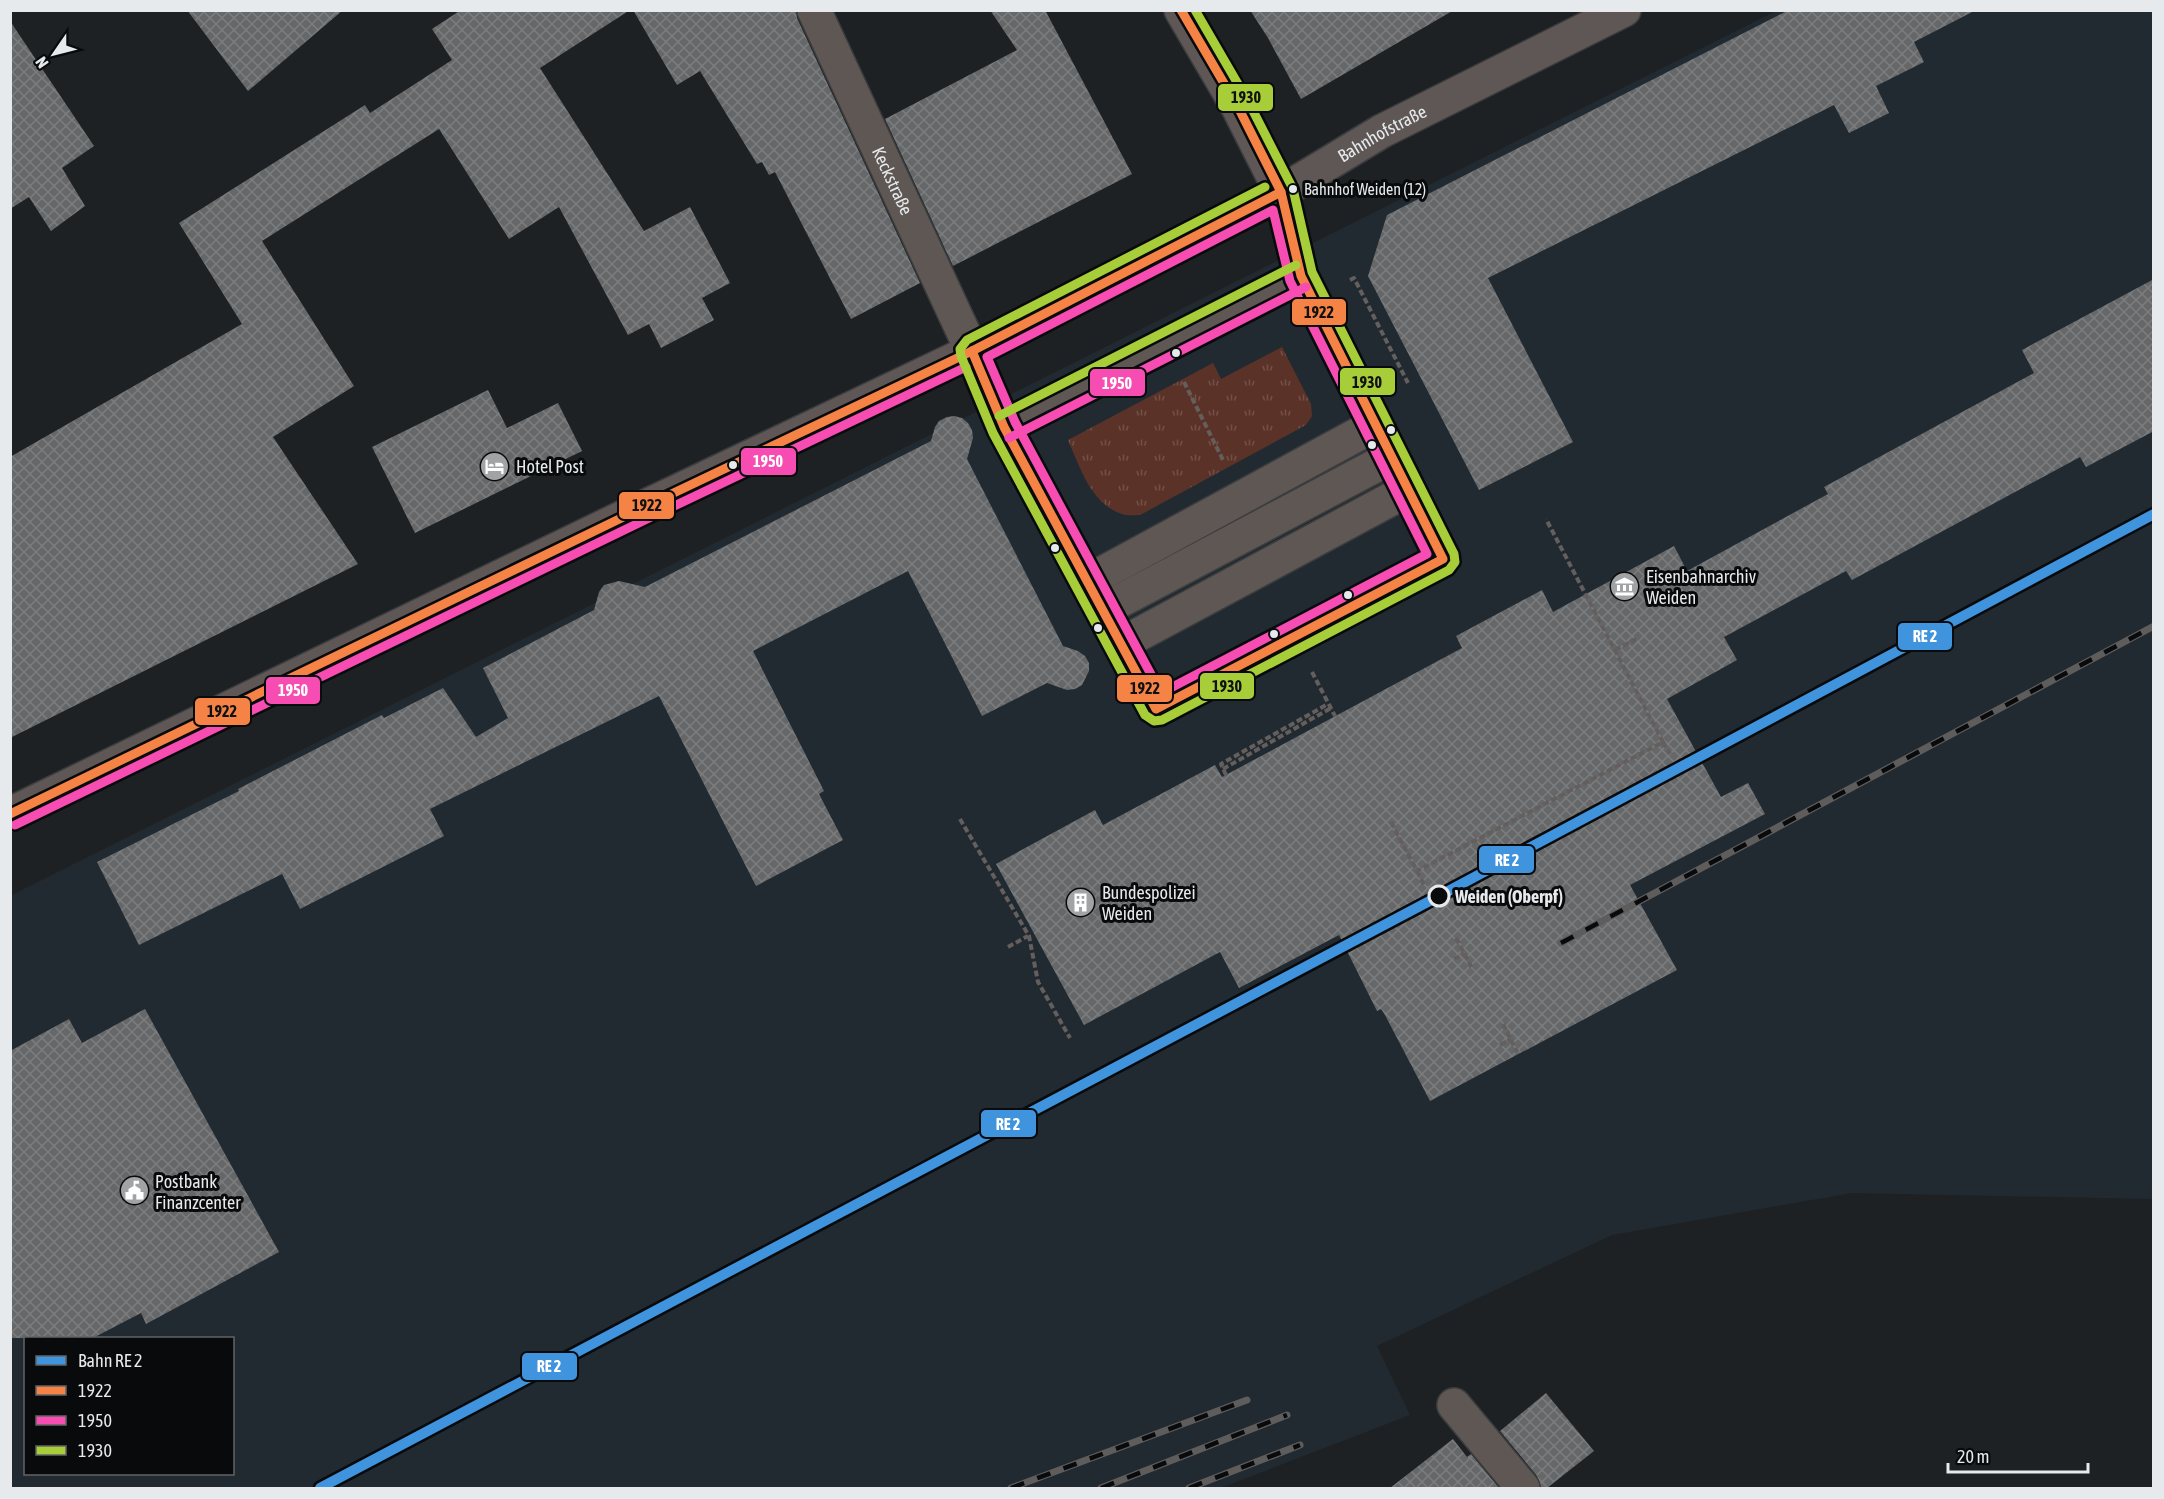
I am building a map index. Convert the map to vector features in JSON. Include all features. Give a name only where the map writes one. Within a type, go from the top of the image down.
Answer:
[{"type":"main road","points":[[1181,10],[1239,109],[1281,192]]},
{"type":"main road","name":"Bahnhofstraße","points":[[10,814],[972,351],[1281,192],[1382,131],[1624,10]]},
{"type":"street","name":"Keckstraße","points":[[814,10],[972,351],[1004,427],[1156,709],[1443,559],[1408,489]]},
{"type":"street","points":[[1121,644],[1408,489],[1301,276],[1281,192]]},
{"type":"street","points":[[1004,427],[1301,276]]},
{"type":"street","points":[[1088,581],[1375,425]]},
{"type":"street","points":[[1103,610],[1392,457]]},
{"type":"street","points":[[1454,1405],[1523,1488]]},
{"type":"path","points":[[1546,519],[1670,754]]},
{"type":"path","points":[[1615,650],[1638,638]]},
{"type":"path","points":[[1226,775],[1221,764],[1328,704]]},
{"type":"path","points":[[1223,769],[1331,708],[1335,716]]},
{"type":"path","points":[[1417,871],[1663,742]]},
{"type":"path","points":[[960,819],[1029,936],[1038,982],[1070,1038]]},
{"type":"path","points":[[1391,822],[1424,885]]},
{"type":"path","points":[[1008,947],[1029,936]]},
{"type":"path","points":[[1456,938],[1473,970]]},
{"type":"path","points":[[1454,959],[1464,954]]},
{"type":"path","points":[[1503,1024],[1517,1052]]},
{"type":"path","points":[[1500,1045],[1511,1039]]},
{"type":"shaded area","points":[[1776,11],[2153,11],[2153,1199],[1852,1193],[1612,1235],[1377,1346],[1410,1415],[1221,1488],[11,1488],[10,896]]},
{"type":"green space","points":[[1282,347],[1311,404],[1312,416],[1306,425],[1140,515],[1124,515],[1111,509],[1094,493],[1082,473],[1068,440],[1213,363],[1221,379]]},
{"type":"building","points":[[187,10],[343,10],[248,91]]},
{"type":"building","points":[[461,10],[630,10],[540,68],[644,231],[690,207],[730,283],[702,298],[714,320],[661,348],[649,324],[628,335],[559,207],[509,239],[439,129],[262,241],[354,386],[273,437],[358,564],[10,738],[10,457],[242,324],[179,223],[365,105],[370,113],[452,60],[432,29]]},
{"type":"building","points":[[633,10],[796,10],[797,18],[920,283],[851,319],[775,172],[769,175],[762,162],[757,164],[700,71],[677,85]]},
{"type":"building","points":[[990,10],[1045,10],[1132,174],[953,266],[885,119],[1017,50]]},
{"type":"building","points":[[1250,10],[1454,10],[1301,99]]},
{"type":"building","points":[[1789,10],[1976,10],[1914,42],[1924,62],[1876,86],[1889,113],[1849,133],[1834,105],[1488,278],[1573,442],[1479,490],[1368,276],[1387,215]]},
{"type":"building","points":[[10,21],[94,146],[62,168],[85,206],[51,231],[29,197],[10,209]]},
{"type":"building","points":[[2154,279],[2154,431],[2086,467],[2080,457],[1852,580],[1846,571],[1724,637],[1737,660],[1667,699],[1721,797],[1748,783],[1765,814],[1630,885],[1677,970],[1430,1101],[1385,1015],[1381,1009],[1377,1011],[1339,935],[1239,988],[1220,952],[1084,1025],[996,864],[1095,810],[1103,825],[1215,765],[1222,777],[1462,648],[1456,636],[1542,590],[1553,612],[1674,546],[1687,571],[1828,494],[1824,487],[2034,373],[2022,350]]},
{"type":"building","points":[[488,390],[507,428],[558,403],[582,451],[415,533],[372,447]]},
{"type":"building","points":[[954,416],[962,418],[972,430],[973,438],[967,459],[1063,646],[1078,651],[1089,663],[1089,671],[1082,685],[1067,690],[1047,683],[982,716],[908,571],[753,651],[824,791],[819,794],[843,840],[756,886],[659,696],[430,809],[444,836],[300,909],[282,874],[139,945],[97,862],[239,791],[238,789],[382,715],[384,718],[443,688],[476,737],[508,718],[483,668],[594,610],[599,592],[604,585],[619,581],[645,587],[931,441],[939,421]]},
{"type":"building","name":"Postbank Finanzcenter","points":[[145,1009],[279,1252],[146,1324],[141,1313],[95,1337],[10,1338],[10,1051],[69,1019],[82,1043]]},
{"type":"building","points":[[1546,1393],[1594,1451],[1547,1488],[1541,1488],[1537,1476],[1500,1431]]},
{"type":"building","points":[[1453,1439],[1467,1457],[1471,1454],[1499,1488],[1390,1488]]},
{"type":"railway","points":[[1561,943],[2154,626]]},
{"type":"railway","points":[[1011,1488],[1247,1400]]},
{"type":"railway","points":[[1101,1488],[1287,1415]]},
{"type":"railway","points":[[1189,1488],[1300,1445]]},
{"type":"transit line","name":"1922","points":[[972,351],[1004,427],[1156,709],[1443,559],[1301,276],[1281,192],[1239,109],[1181,10]]},
{"type":"transit line","name":"1930","points":[[1195,10],[1249,103],[1292,187]]},
{"type":"transit line","name":"1930","points":[[1265,187],[967,340],[960,349],[993,433],[1145,715],[1154,721],[1162,720],[1449,570],[1455,562],[1454,554],[1312,272],[1293,189]]},
{"type":"transit line","name":"1922","points":[[10,814],[972,351],[1281,192]]},
{"type":"transit line","name":"1950","points":[[1273,210],[1290,281],[1427,554],[1161,693],[1015,422],[987,357],[1273,210]]},
{"type":"transit line","name":"1930","points":[[999,416],[1296,265]]},
{"type":"transit line","name":"1950","points":[[1009,438],[1306,287]]},
{"type":"transit line","name":"1950","points":[[15,825],[966,367]]},
{"type":"transit line","points":[[320,1488],[1439,896],[2154,514]]},
{"type":"place","name":"Bahnhof Weiden (12)","points":[[1293,189]]},
{"type":"place","name":"Hotel Post","points":[[495,466]]},
{"type":"place","name":"Eisenbahnarchiv Weiden","points":[[1625,586]]},
{"type":"place","name":"Weiden (Oberpf)","points":[[1439,896]]},
{"type":"place","name":"Bundespolizei Weiden","points":[[1081,902]]},
{"type":"place","name":"Postbank Finanzcenter","points":[[134,1191]]}]
